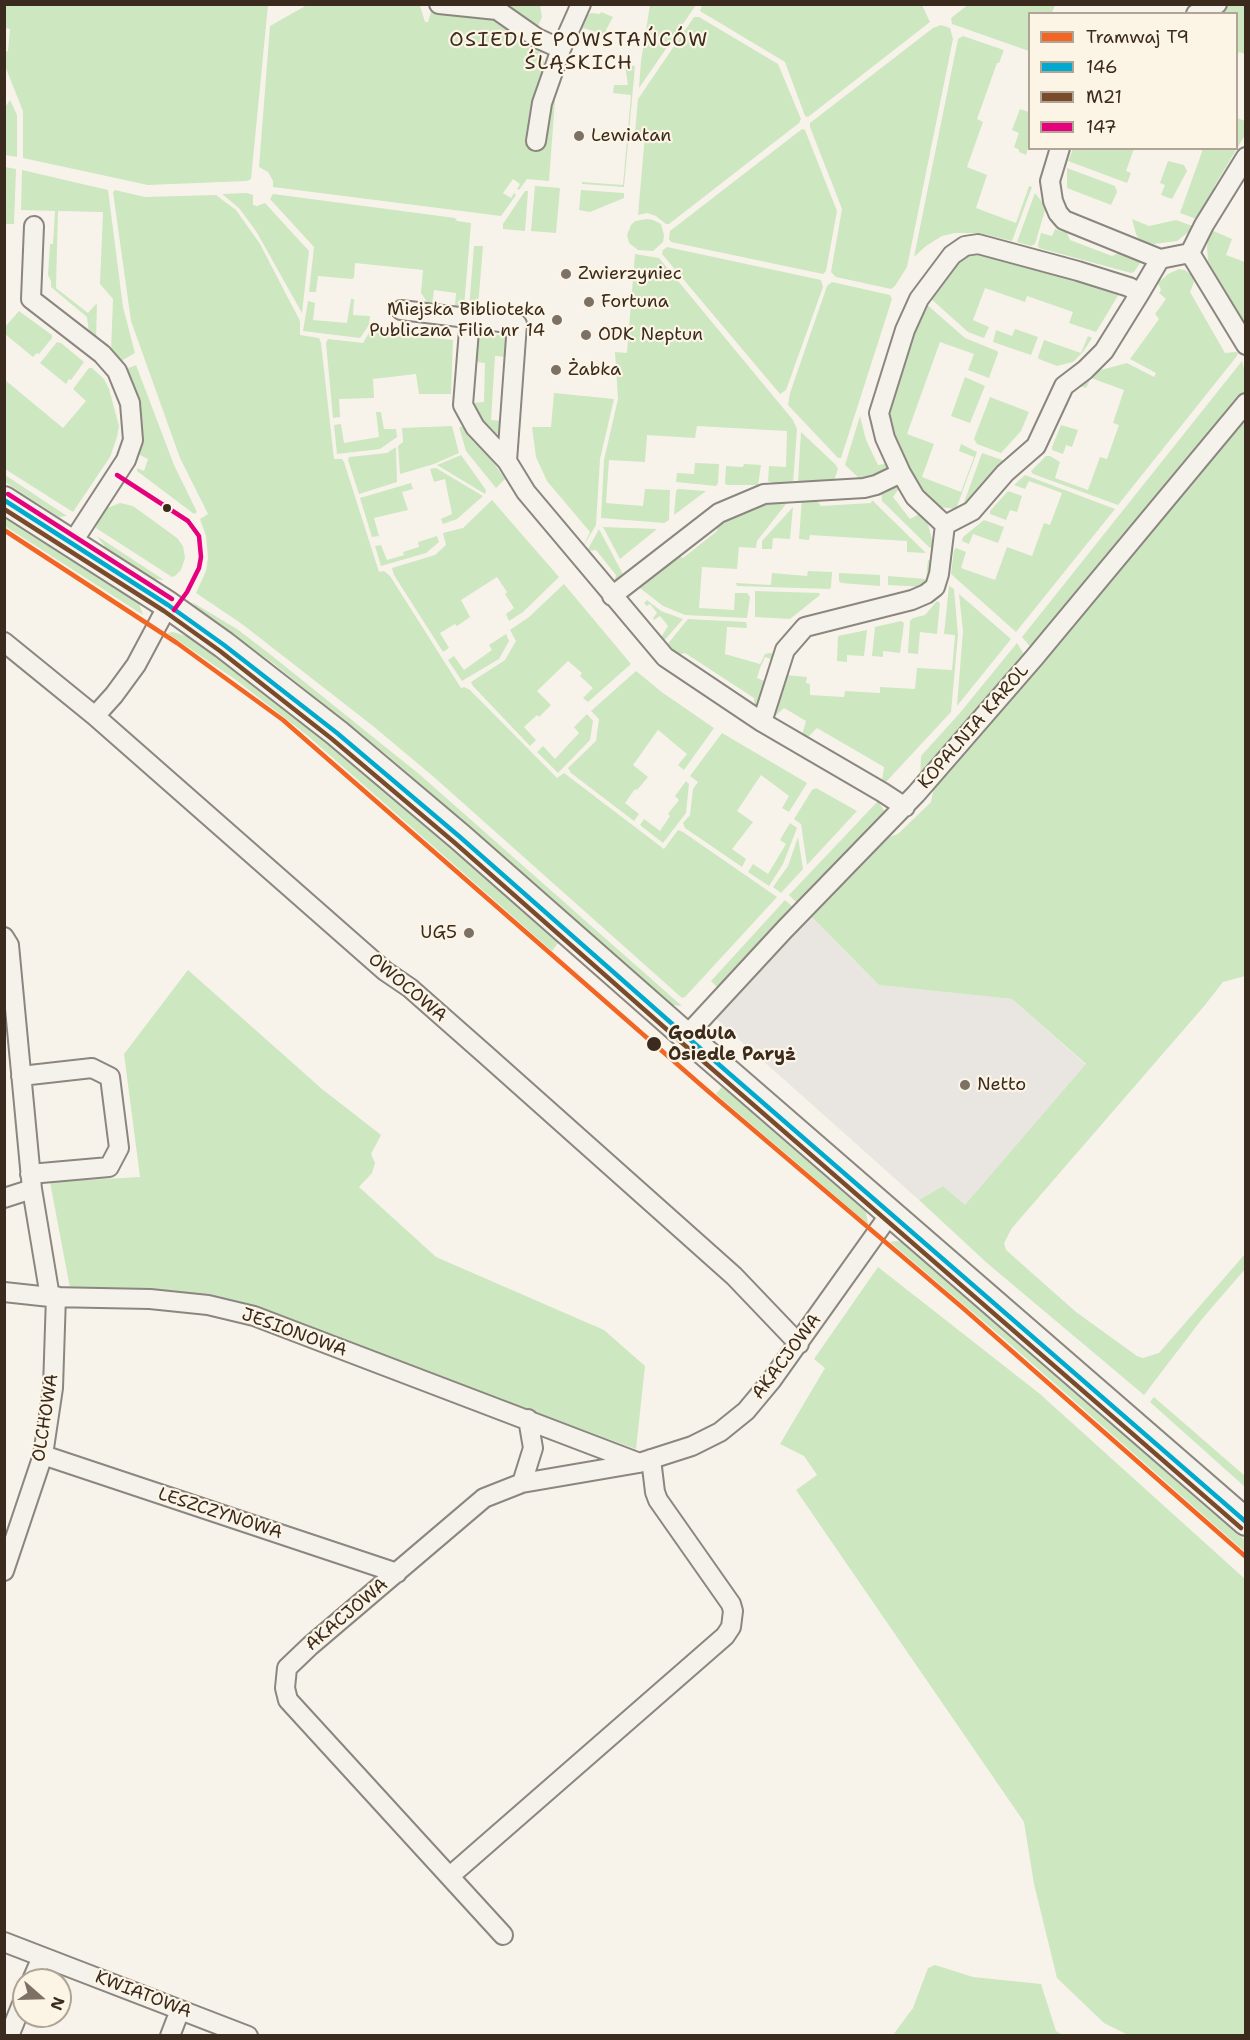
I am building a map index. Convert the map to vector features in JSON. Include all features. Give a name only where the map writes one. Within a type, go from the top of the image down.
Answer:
[{"type":"main road","points":[[4,500],[168,605],[224,645],[337,733],[460,837],[1245,1522]]},
{"type":"street","points":[[439,4],[497,10],[537,38],[561,49]]},
{"type":"street","points":[[536,141],[542,103],[561,49],[581,4]]},
{"type":"street","points":[[1200,12],[1217,4]]},
{"type":"street","points":[[1059,150],[1050,181],[1053,201],[1064,220],[1160,259],[1190,253]]},
{"type":"street","points":[[1190,253],[1245,157]]},
{"type":"street","points":[[34,226],[31,299],[102,354],[117,371],[130,403],[133,440],[126,460],[72,543]]},
{"type":"street","points":[[945,525],[915,496],[901,474],[885,438],[879,413],[905,330],[919,299],[952,255],[965,246],[978,244],[1078,271],[1129,287],[1140,293]]},
{"type":"street","points":[[1190,253],[1245,345]]},
{"type":"street","points":[[945,525],[972,511],[1005,473],[1036,446],[1064,386],[1104,351],[1160,259]]},
{"type":"street","points":[[401,310],[517,324],[507,461]]},
{"type":"street","points":[[470,318],[463,405],[475,427],[507,461],[526,492],[665,657],[762,722],[904,807]]},
{"type":"street","name":"KOPALNIA KAROL","points":[[686,1036],[785,929],[904,807],[1041,650],[1245,403]]},
{"type":"street","points":[[612,596],[719,513],[764,494],[864,488],[901,474]]},
{"type":"street","points":[[762,722],[786,650],[805,627],[912,600],[935,587],[939,574],[945,525]]},
{"type":"street","points":[[95,716],[114,695],[136,664],[168,605]]},
{"type":"street","name":"OWOCOWA","points":[[4,642],[95,716],[385,971],[410,988],[495,1063],[734,1276],[799,1344]]},
{"type":"street","points":[[4,937],[9,945],[31,1182],[53,1296]]},
{"type":"street","points":[[4,1198],[31,1182],[109,1167],[119,1148],[110,1077],[92,1068],[21,1076]]},
{"type":"street","name":"AKACJOWA","points":[[503,1935],[288,1700],[285,1688],[287,1668],[484,1498],[522,1483],[645,1461],[693,1446],[720,1432],[746,1411],[799,1344],[890,1214]]},
{"type":"street","name":"JESIONOWA","points":[[4,1292],[150,1299],[208,1305],[254,1316],[645,1461]]},
{"type":"street","name":"OLCHOWA","points":[[4,1571],[43,1455],[53,1388],[53,1296]]},
{"type":"street","points":[[522,1483],[533,1448],[528,1419]]},
{"type":"street","name":"LESZCZYNOWA","points":[[43,1455],[397,1573]]},
{"type":"street","points":[[450,1876],[725,1636],[731,1627],[733,1611],[730,1604],[658,1500],[645,1461]]},
{"type":"street","name":"KWIATOWA","points":[[4,1942],[248,2036]]},
{"type":"street","points":[[37,1968],[42,1957]]},
{"type":"street","points":[[170,2036],[180,2010]]},
{"type":"shaded area","points":[[810,915],[879,985],[1012,999],[1086,1065],[965,1206],[943,1186],[919,1200],[714,1017]]},
{"type":"green space","points":[[407,4],[420,6],[425,22],[428,22],[434,10],[497,16],[538,46],[542,52],[543,80],[556,86],[549,181],[527,179],[519,190],[517,189],[520,184],[513,179],[503,193],[511,198],[514,193],[516,195],[501,216],[273,187],[273,181],[268,172],[259,167],[270,26],[307,5]]},
{"type":"green space","points":[[969,4],[1055,4],[1052,12],[1028,12],[1028,51],[952,24],[951,18]]},
{"type":"green space","points":[[4,5],[268,5],[251,179],[148,185],[23,158],[23,111],[5,66],[5,52],[8,51],[10,29],[5,28]]},
{"type":"green space","points":[[498,5],[540,5],[542,17],[536,31]]},
{"type":"green space","points":[[650,5],[696,5],[639,88],[641,61]]},
{"type":"green space","points":[[702,5],[922,5],[930,22],[808,117],[805,116],[785,62],[700,11]]},
{"type":"green space","points":[[1231,5],[1245,5],[1245,54],[1239,52],[1238,54],[1238,12],[1216,12]]},
{"type":"green space","points":[[601,12],[613,17],[606,30],[608,38],[599,39],[600,33],[583,28],[581,33],[582,19],[591,13],[600,14]]},
{"type":"green space","points":[[694,17],[699,17],[778,64],[801,119],[799,123],[669,224],[666,224],[656,216],[647,213],[638,215],[645,135],[635,133],[638,99]]},
{"type":"green space","points":[[941,25],[950,28],[953,39],[907,267],[891,289],[836,277],[831,272],[842,209],[810,123],[933,28]]},
{"type":"green space","points":[[963,36],[1004,50],[977,119],[983,122],[967,167],[987,175],[976,208],[1016,223],[1029,186],[1032,187],[1012,241],[980,233],[955,233],[942,236],[914,257],[958,39]]},
{"type":"green space","points":[[625,65],[635,66],[624,187],[582,184],[582,182],[623,185],[631,95],[613,93],[614,85],[628,85]]},
{"type":"green space","points":[[10,100],[17,115],[17,157],[5,155],[5,107]]},
{"type":"green space","points":[[1020,109],[1028,112],[1026,155],[1014,147],[1019,133],[1012,130]]},
{"type":"green space","points":[[1238,118],[1245,121],[1245,135],[1238,147]]},
{"type":"green space","points":[[802,129],[805,130],[837,211],[826,271],[823,274],[671,242],[670,231]]},
{"type":"green space","points":[[1073,150],[1134,150],[1126,171],[1131,173],[1127,183],[1068,161]]},
{"type":"green space","points":[[1203,150],[1236,150],[1214,187],[1216,194],[1199,220],[1180,213]]},
{"type":"green space","points":[[1168,161],[1184,165],[1187,171],[1172,199],[1161,195],[1165,185],[1160,183]]},
{"type":"green space","points":[[5,167],[16,169],[14,224],[5,224]]},
{"type":"green space","points":[[1067,168],[1115,186],[1117,192],[1111,205],[1067,188]]},
{"type":"green space","points":[[22,170],[108,190],[123,307],[135,353],[121,361],[111,352],[113,299],[100,284],[103,212],[58,211],[56,288],[88,313],[97,303],[96,341],[89,333],[87,317],[51,287],[48,275],[55,211],[21,210]]},
{"type":"green space","points":[[535,186],[560,188],[556,233],[531,231]]},
{"type":"green space","points":[[115,190],[145,197],[216,195],[236,210],[260,244],[300,321],[300,335],[319,338],[321,343],[334,459],[342,459],[344,462],[379,572],[384,571],[390,576],[461,688],[470,690],[557,778],[564,773],[664,849],[678,830],[683,832],[777,897],[685,997],[682,998],[435,778],[373,726],[242,624],[196,593],[206,571],[208,558],[206,536],[200,519],[208,514],[180,458],[131,321],[113,192]]},
{"type":"green space","points":[[581,190],[624,193],[624,198],[590,212],[579,210]]},
{"type":"green space","points":[[525,191],[528,191],[525,231],[503,229],[503,224]]},
{"type":"green space","points":[[247,193],[253,195],[253,205],[265,203],[309,251],[302,313],[256,231],[239,208],[222,194]]},
{"type":"green space","points":[[1035,193],[1046,207],[1035,244],[1031,246],[1017,242]]},
{"type":"green space","points":[[273,194],[455,218],[457,221],[471,223],[464,307],[455,306],[456,293],[434,290],[432,305],[429,305],[421,293],[423,270],[355,263],[354,278],[318,276],[316,292],[309,292],[314,247],[270,199]]},
{"type":"green space","points":[[647,219],[661,224],[664,235],[663,242],[653,251],[638,250],[629,243],[627,235],[635,221]]},
{"type":"green space","points":[[1132,219],[1149,226],[1176,220],[1195,227],[1177,241],[1154,244],[1140,241]]},
{"type":"green space","points":[[1065,228],[1070,240],[1112,256],[1124,250],[1142,260],[1131,273],[1039,248],[1041,233],[1052,236],[1055,229],[1063,232]]},
{"type":"green space","points":[[1209,229],[1232,239],[1226,255],[1245,262],[1245,325],[1208,261]]},
{"type":"green space","points":[[474,246],[483,246],[478,307],[469,308]]},
{"type":"green space","points":[[667,247],[821,280],[823,287],[786,390],[780,394],[662,254]]},
{"type":"green space","points":[[970,251],[1115,289],[1119,294],[1096,332],[1069,323],[1073,312],[1027,296],[1025,302],[985,288],[973,320],[989,327],[984,338],[968,332],[929,297],[953,262]]},
{"type":"green space","points":[[635,254],[659,258],[793,420],[797,429],[793,483],[768,481],[769,466],[786,467],[787,431],[697,426],[695,438],[647,435],[645,462],[609,460],[606,503],[643,506],[645,489],[670,490],[669,520],[664,523],[601,518],[604,460],[618,399],[615,352],[627,353]]},
{"type":"green space","points":[[1179,269],[1185,270],[1192,276],[1194,282],[1190,292],[1225,353],[1236,352],[1237,356],[1118,505],[1033,474],[1031,471],[1046,456],[1050,456],[1060,462],[1055,478],[1088,490],[1100,457],[1107,459],[1119,425],[1113,423],[1124,390],[1091,378],[1086,388],[1080,386],[1082,381],[1093,372],[1127,363],[1154,377],[1156,373],[1130,359],[1159,319],[1155,314],[1166,299],[1159,293],[1161,290],[1158,283],[1168,274]]},
{"type":"green space","points":[[832,282],[890,295],[892,299],[841,458],[838,458],[788,405],[790,393],[827,286]]},
{"type":"green space","points":[[351,299],[354,299],[353,315],[370,316],[369,325],[360,338],[303,331],[308,301],[315,303],[313,320],[347,323]]},
{"type":"green space","points":[[925,303],[965,338],[998,353],[989,378],[968,370],[974,354],[940,342],[907,434],[934,444],[922,477],[961,492],[974,457],[959,451],[961,444],[977,452],[956,509],[939,507],[913,484],[886,417],[915,318]]},
{"type":"green space","points":[[19,311],[52,335],[39,354],[33,357],[5,334],[5,327]]},
{"type":"green space","points":[[1015,329],[1038,337],[1031,355],[993,342],[996,330],[1012,336]]},
{"type":"green space","points":[[370,331],[453,340],[451,394],[419,394],[416,374],[373,379],[374,398],[339,399],[340,417],[333,418],[326,343],[328,339],[363,343]]},
{"type":"green space","points":[[490,334],[507,336],[506,357],[495,356],[491,420],[503,421],[504,431],[493,437],[487,434],[471,403],[484,402],[485,363],[475,362],[474,345],[478,338]]},
{"type":"green space","points":[[1088,336],[1092,338],[1083,352],[1073,362],[1057,366],[1038,357],[1044,340],[1081,353]]},
{"type":"green space","points":[[57,342],[84,362],[66,384],[40,363]]},
{"type":"green space","points":[[1242,361],[1245,373],[1243,396],[1032,649],[1022,637]]},
{"type":"green space","points":[[136,365],[174,465],[197,512],[194,514],[137,471],[137,468],[144,471],[148,459],[138,454],[142,430],[141,415],[126,369]]},
{"type":"green space","points":[[89,368],[104,379],[119,426],[110,457],[73,512],[5,469],[5,380],[63,428],[86,401],[73,389]]},
{"type":"green space","points":[[965,377],[985,386],[970,423],[951,416]]},
{"type":"green space","points":[[554,393],[614,399],[600,459],[596,525],[583,547],[590,532],[547,481],[536,457],[532,427],[551,427]]},
{"type":"green space","points":[[990,397],[1029,412],[1021,431],[1001,453],[977,444],[974,439]]},
{"type":"green space","points":[[1245,406],[1245,976],[1223,982],[1012,1228],[1004,1243],[1006,1250],[1076,1312],[1143,1358],[1159,1353],[1245,1254],[1245,1269],[1202,1319],[1144,1395],[987,1263],[919,1200],[943,1186],[965,1205],[1086,1064],[1012,999],[879,985],[810,915],[883,839],[898,834],[931,802],[935,783]]},
{"type":"green space","points":[[376,412],[381,412],[384,429],[396,429],[397,437],[380,449],[337,454],[334,425],[341,424],[344,443],[379,437]]},
{"type":"green space","points":[[860,416],[866,440],[878,465],[891,463],[890,468],[877,475],[859,478],[845,465]]},
{"type":"green space","points":[[1061,425],[1078,430],[1072,447],[1066,445],[1063,454],[1052,450]]},
{"type":"green space","points":[[452,426],[459,453],[434,464],[400,474],[398,446],[403,442],[402,428]]},
{"type":"green space","points":[[459,427],[468,427],[505,479],[496,488],[466,451]]},
{"type":"green space","points":[[801,432],[836,465],[838,469],[834,480],[798,482]]},
{"type":"green space","points":[[396,447],[397,482],[359,494],[349,457],[387,453]]},
{"type":"green space","points":[[982,453],[1008,462],[977,496],[962,508]]},
{"type":"green space","points":[[461,455],[486,490],[485,494],[437,465]]},
{"type":"green space","points":[[695,463],[719,464],[716,486],[676,482],[677,473],[694,474]]},
{"type":"green space","points":[[744,464],[761,465],[758,485],[725,484],[726,466],[743,467]]},
{"type":"green space","points":[[436,468],[483,496],[457,519],[443,524],[441,519],[452,514],[445,479],[434,482],[430,469]]},
{"type":"green space","points":[[5,475],[67,516],[59,517],[5,482]]},
{"type":"green space","points":[[1025,475],[1115,509],[1016,632],[951,574],[956,548],[966,552],[961,568],[995,580],[1007,547],[1032,556],[1044,523],[1050,525],[1062,493],[1029,481],[1025,489],[1014,485]]},
{"type":"green space","points":[[411,483],[413,489],[402,492],[408,510],[374,518],[379,536],[372,537],[360,498]]},
{"type":"green space","points":[[896,484],[900,487],[893,497],[910,519],[923,512],[934,547],[930,548],[882,501],[881,490]]},
{"type":"green space","points":[[678,489],[706,491],[674,515]]},
{"type":"green space","points":[[1008,491],[1022,496],[1017,512],[1010,510],[1006,520],[990,514],[990,511]]},
{"type":"green space","points":[[802,498],[815,498],[821,506],[871,503],[872,500],[926,553],[907,552],[907,541],[810,535],[809,540],[799,539]]},
{"type":"green space","points":[[790,499],[757,541],[756,548],[739,547],[737,569],[702,567],[699,608],[734,610],[735,593],[747,593],[750,597],[747,618],[685,615],[663,606],[636,585],[673,555],[683,558],[717,531],[718,520],[763,501]]},
{"type":"green space","points":[[492,500],[559,577],[523,612],[509,621],[506,614],[514,608],[497,577],[461,600],[470,617],[457,626],[455,624],[440,633],[449,648],[443,652],[394,575],[392,568],[435,555],[446,545],[443,533],[463,528]]},
{"type":"green space","points":[[120,503],[133,506],[177,538],[183,546],[185,558],[181,570],[175,576],[172,577],[96,528],[99,517],[105,509]]},
{"type":"green space","points":[[793,507],[790,539],[773,538],[772,549],[762,549],[762,541]]},
{"type":"green space","points":[[5,516],[139,603],[143,615],[5,526]]},
{"type":"green space","points":[[984,520],[1004,527],[998,543],[973,534],[969,544],[962,541],[963,537]]},
{"type":"green space","points":[[603,527],[657,529],[620,559]]},
{"type":"green space","points":[[599,529],[625,578],[614,583],[616,575],[596,550],[587,551]]},
{"type":"green space","points":[[97,536],[164,580],[149,576],[106,548]]},
{"type":"green space","points":[[437,536],[439,542],[426,553],[381,566],[375,546],[381,545],[387,560],[404,555],[403,552],[419,547],[418,542]]},
{"type":"green space","points":[[928,560],[934,561],[934,569],[925,587],[888,585],[888,576],[926,579]]},
{"type":"green space","points":[[808,571],[832,572],[830,589],[737,586],[736,583],[771,585],[772,573],[807,576]]},
{"type":"green space","points":[[839,573],[880,575],[880,586],[841,583]]},
{"type":"green space","points":[[564,584],[631,664],[588,702],[583,698],[593,688],[580,676],[582,673],[568,661],[537,691],[551,705],[524,727],[536,740],[530,746],[471,682],[505,660],[516,641],[510,630],[529,617]]},
{"type":"green space","points":[[949,586],[954,589],[958,635],[951,712],[886,782],[882,781],[884,767],[817,728],[807,738],[802,735],[806,721],[784,708],[773,718],[771,717],[785,675],[807,677],[806,683],[810,684],[810,695],[844,697],[845,691],[880,693],[880,687],[915,689],[917,668],[952,670],[955,635],[944,634]]},
{"type":"green space","points":[[755,591],[819,593],[820,595],[790,619],[755,617]]},
{"type":"green space","points":[[959,594],[1011,639],[957,706],[963,631]]},
{"type":"green space","points":[[647,600],[661,611],[683,619],[663,642],[660,639],[668,626],[660,616],[654,620],[657,613],[650,604],[647,606],[644,603]]},
{"type":"green space","points":[[937,601],[940,603],[937,634],[920,632],[918,654],[908,653],[910,621],[925,615]]},
{"type":"green space","points":[[192,602],[237,629],[419,774],[682,1006],[669,1002],[387,755],[274,664],[199,611]]},
{"type":"green space","points":[[688,619],[746,622],[747,628],[727,627],[725,654],[760,664],[765,654],[774,654],[777,661],[765,657],[760,668],[757,678],[769,683],[758,706],[755,708],[754,698],[685,653],[677,655],[666,646]]},
{"type":"green space","points":[[901,621],[904,623],[900,653],[883,651],[883,657],[872,656],[875,627]]},
{"type":"green space","points":[[867,630],[864,656],[847,655],[847,662],[837,661],[838,636]]},
{"type":"green space","points":[[173,632],[186,636],[209,652],[326,742],[558,943],[552,951],[308,736],[236,680],[167,633]]},
{"type":"green space","points":[[506,634],[509,641],[499,659],[462,681],[448,660],[454,656],[464,670],[492,650],[489,645]]},
{"type":"green space","points":[[1017,643],[1025,656],[920,778],[921,756]]},
{"type":"green space","points":[[636,671],[663,693],[714,728],[684,770],[678,765],[687,754],[658,730],[633,765],[648,777],[625,803],[639,814],[634,821],[571,773],[568,768],[596,741],[599,719],[591,711]]},
{"type":"green space","points":[[587,714],[593,721],[590,740],[558,773],[537,752],[543,746],[555,759],[579,733],[574,727]]},
{"type":"green space","points":[[722,733],[807,783],[789,812],[782,808],[789,796],[761,775],[737,811],[753,822],[732,849],[746,859],[742,867],[685,828],[683,823],[690,815],[693,789],[698,782],[690,776]]},
{"type":"green space","points":[[686,781],[689,784],[686,813],[663,843],[640,825],[644,819],[660,831],[670,816],[668,814],[679,800],[675,796]]},
{"type":"green space","points":[[816,788],[857,811],[807,865],[801,824],[794,819],[812,790]]},
{"type":"green space","points":[[878,801],[886,814],[799,905],[789,895]]},
{"type":"green space","points":[[790,823],[797,828],[783,864],[769,886],[748,872],[753,864],[768,874],[786,844],[780,840]]},
{"type":"green space","points":[[798,837],[803,869],[781,893],[773,887],[788,866]]},
{"type":"green space","points":[[785,900],[795,909],[719,989],[711,981]]},
{"type":"green space","points":[[188,970],[322,1089],[381,1135],[371,1154],[375,1163],[372,1173],[359,1187],[436,1257],[604,1330],[645,1366],[636,1449],[238,1304],[174,1292],[70,1288],[50,1182],[140,1177],[124,1054]]},
{"type":"green space","points":[[722,1087],[866,1212],[868,1224],[716,1094]]},
{"type":"green space","points":[[890,1242],[901,1242],[1245,1540],[1245,1552],[1011,1345]]},
{"type":"green space","points":[[878,1267],[1040,1394],[1245,1579],[1245,2035],[1128,2035],[1104,2023],[1057,1978],[1034,1884],[1024,1822],[796,1490],[817,1475],[804,1456],[780,1444],[825,1368],[814,1359]]},
{"type":"green space","points":[[1154,1397],[1245,1476],[1245,1487],[1150,1402]]},
{"type":"green space","points":[[935,1965],[973,1977],[1041,1984],[1056,2031],[1063,2035],[893,2035],[913,2008],[928,1968]]},
{"type":"tram line","name":"T9","points":[[4,530],[177,643],[283,720],[709,1092],[964,1309],[1246,1557]]},
{"type":"transit line","name":"147","points":[[117,475],[188,521],[199,536],[201,557],[199,568],[187,592],[174,610]]},
{"type":"transit line","name":"147","points":[[8,494],[172,599]]},
{"type":"transit line","name":"146","points":[[4,500],[168,605],[224,645],[337,733],[460,837],[1246,1522]]},
{"type":"transit line","name":"M21","points":[[4,509],[164,611],[220,651],[332,739],[455,843],[1241,1528]]},
{"type":"place","name":"Lewiatan","points":[[579,136]]},
{"type":"place","name":"Zwierzyniec","points":[[566,274]]},
{"type":"place","name":"Fortuna","points":[[589,302]]},
{"type":"place","name":"Miejska Biblioteka Publiczna Filia nr 14","points":[[557,320]]},
{"type":"place","name":"ODK Neptun","points":[[586,335]]},
{"type":"place","name":"Żabka","points":[[556,370]]},
{"type":"place","name":"UG5","points":[[469,933]]},
{"type":"place","name":"Godula Osiedle Paryż","points":[[654,1044]]},
{"type":"place","name":"Netto","points":[[965,1085]]},
{"type":"district","name":"OSIEDLE POWSTAŃCÓW ŚLĄSKICH","points":[[579,52]]}]
